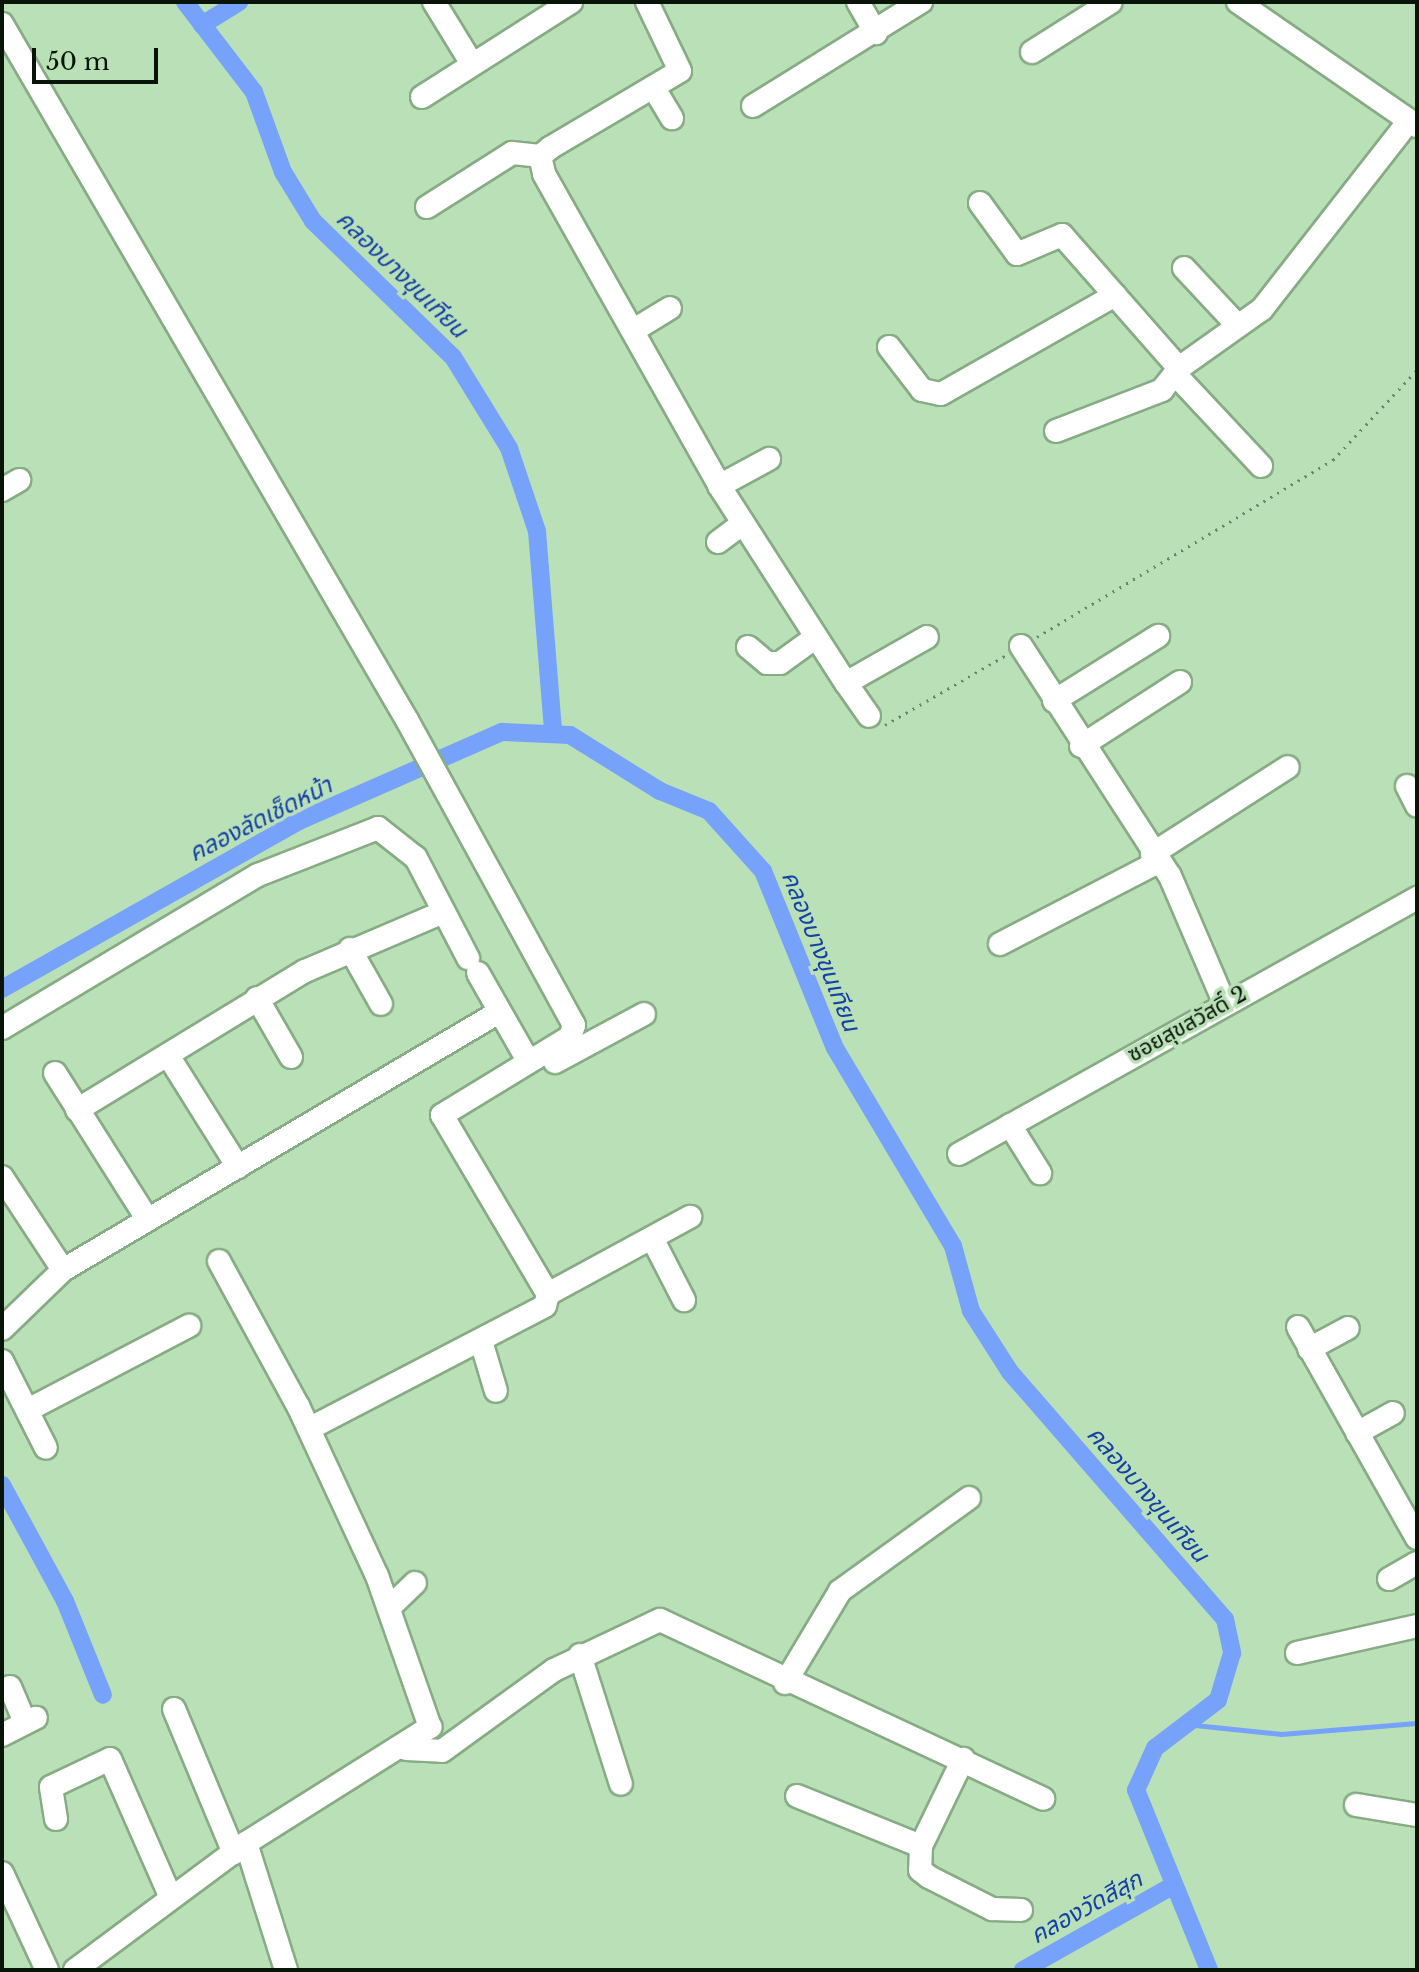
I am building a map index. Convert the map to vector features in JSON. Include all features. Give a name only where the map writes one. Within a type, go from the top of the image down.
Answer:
[{"type":"street","points":[[434,2],[472,64]]},
{"type":"street","points":[[422,97],[571,2]]},
{"type":"street","points":[[427,207],[512,153],[540,156],[655,90],[681,61],[647,2]]},
{"type":"street","points":[[858,2],[876,33]]},
{"type":"street","points":[[753,106],[876,33],[921,2]]},
{"type":"street","points":[[1032,52],[1111,2]]},
{"type":"street","points":[[1056,431],[1162,390],[1177,371],[1262,309],[1413,124],[1238,2]]},
{"type":"street","points":[[2,24],[452,799],[575,1032],[445,1108],[446,1122],[548,1294],[545,1306],[309,1429]]},
{"type":"street","points":[[655,90],[672,118]]},
{"type":"street","points":[[540,156],[719,486],[869,716]]},
{"type":"street","points":[[980,203],[1014,252],[1062,234],[1261,466]]},
{"type":"street","points":[[1184,268],[1238,326]]},
{"type":"street","points":[[889,347],[922,390],[941,394],[1115,295]]},
{"type":"street","points":[[634,330],[670,308]]},
{"type":"street","points":[[719,486],[769,459]]},
{"type":"street","points":[[718,542],[742,524]]},
{"type":"street","points":[[1054,701],[1158,636]]},
{"type":"street","points":[[748,647],[767,663],[780,663],[816,637]]},
{"type":"street","points":[[846,683],[927,637]]},
{"type":"street","points":[[1021,646],[1081,746],[1155,858],[1224,1002]]},
{"type":"street","points":[[1081,746],[1180,682]]},
{"type":"street","points":[[1000,944],[1155,858],[1288,767]]},
{"type":"street","points":[[2,1028],[258,875],[355,833],[378,828],[404,842],[441,913],[523,1052]]},
{"type":"street","name":"ซอยสุขสวัสดิ์ 2","points":[[959,1154],[1224,1002],[1417,898]]},
{"type":"street","points":[[77,1110],[169,1057],[257,998],[350,949],[441,913]]},
{"type":"street","points":[[350,949],[381,1004]]},
{"type":"street","points":[[257,998],[291,1057]]},
{"type":"street","points":[[2,1329],[63,1270],[499,1012]]},
{"type":"street","points":[[446,1122],[644,1014]]},
{"type":"street","points":[[169,1057],[238,1167]]},
{"type":"street","points":[[55,1073],[148,1220]]},
{"type":"street","points":[[1010,1125],[1040,1173]]},
{"type":"street","points":[[2,1177],[63,1270]]},
{"type":"street","points":[[548,1294],[690,1217]]},
{"type":"street","points":[[652,1238],[684,1300]]},
{"type":"street","points":[[75,1970],[240,1848],[406,1749],[431,1720],[389,1608],[309,1429],[219,1261]]},
{"type":"street","points":[[28,1410],[189,1326]]},
{"type":"street","points":[[1298,1327],[1417,1538]]},
{"type":"street","points":[[1309,1349],[1348,1328]]},
{"type":"street","points":[[481,1341],[496,1391]]},
{"type":"street","points":[[2,1361],[46,1448]]},
{"type":"street","points":[[1357,1433],[1393,1413]]},
{"type":"street","points":[[785,1683],[840,1591],[969,1498]]},
{"type":"street","points":[[1389,1579],[1417,1563]]},
{"type":"street","points":[[389,1608],[415,1583]]},
{"type":"street","points":[[406,1749],[442,1751],[580,1655],[660,1620],[785,1683],[963,1759],[1043,1799]]},
{"type":"street","points":[[1297,1653],[1417,1626]]},
{"type":"street","points":[[580,1655],[621,1784]]},
{"type":"street","points":[[2,1735],[30,1720],[10,1687]]},
{"type":"street","points":[[174,1709],[240,1848],[286,1970]]},
{"type":"street","points":[[56,1819],[51,1787],[110,1759],[171,1898]]},
{"type":"street","points":[[963,1759],[921,1846],[920,1870],[992,1909],[1021,1910]]},
{"type":"street","points":[[797,1796],[921,1846]]},
{"type":"street","points":[[1356,1805],[1417,1815]]},
{"type":"street","points":[[2,1873],[47,1970]]},
{"type":"path","points":[[869,716],[878,730],[1333,460],[1417,370]]},
{"type":"waterway","name":"คลองบางขุนเทียน","points":[[185,2],[254,92],[283,172],[313,221],[453,357],[509,448],[537,531],[553,729]]},
{"type":"waterway","points":[[202,25],[239,2]]},
{"type":"waterway","name":"คลองบางขุนเทียน","points":[[2,989],[299,821],[502,732],[570,735],[660,791],[709,811],[763,871],[835,1048],[953,1246],[971,1311],[1010,1372],[1225,1619],[1232,1653],[1218,1700],[1155,1748],[1136,1790],[1209,1970]]},
{"type":"waterway","points":[[2,1485],[65,1601],[103,1695]]},
{"type":"waterway","points":[[1185,1724],[1281,1734],[1417,1723]]},
{"type":"waterway","name":"คลองวัดสีสุก","points":[[1023,1970],[1172,1886]]},
{"type":"water label","name":"คลองลัดเช็ดหน้า","points":[[260,819]]}]
